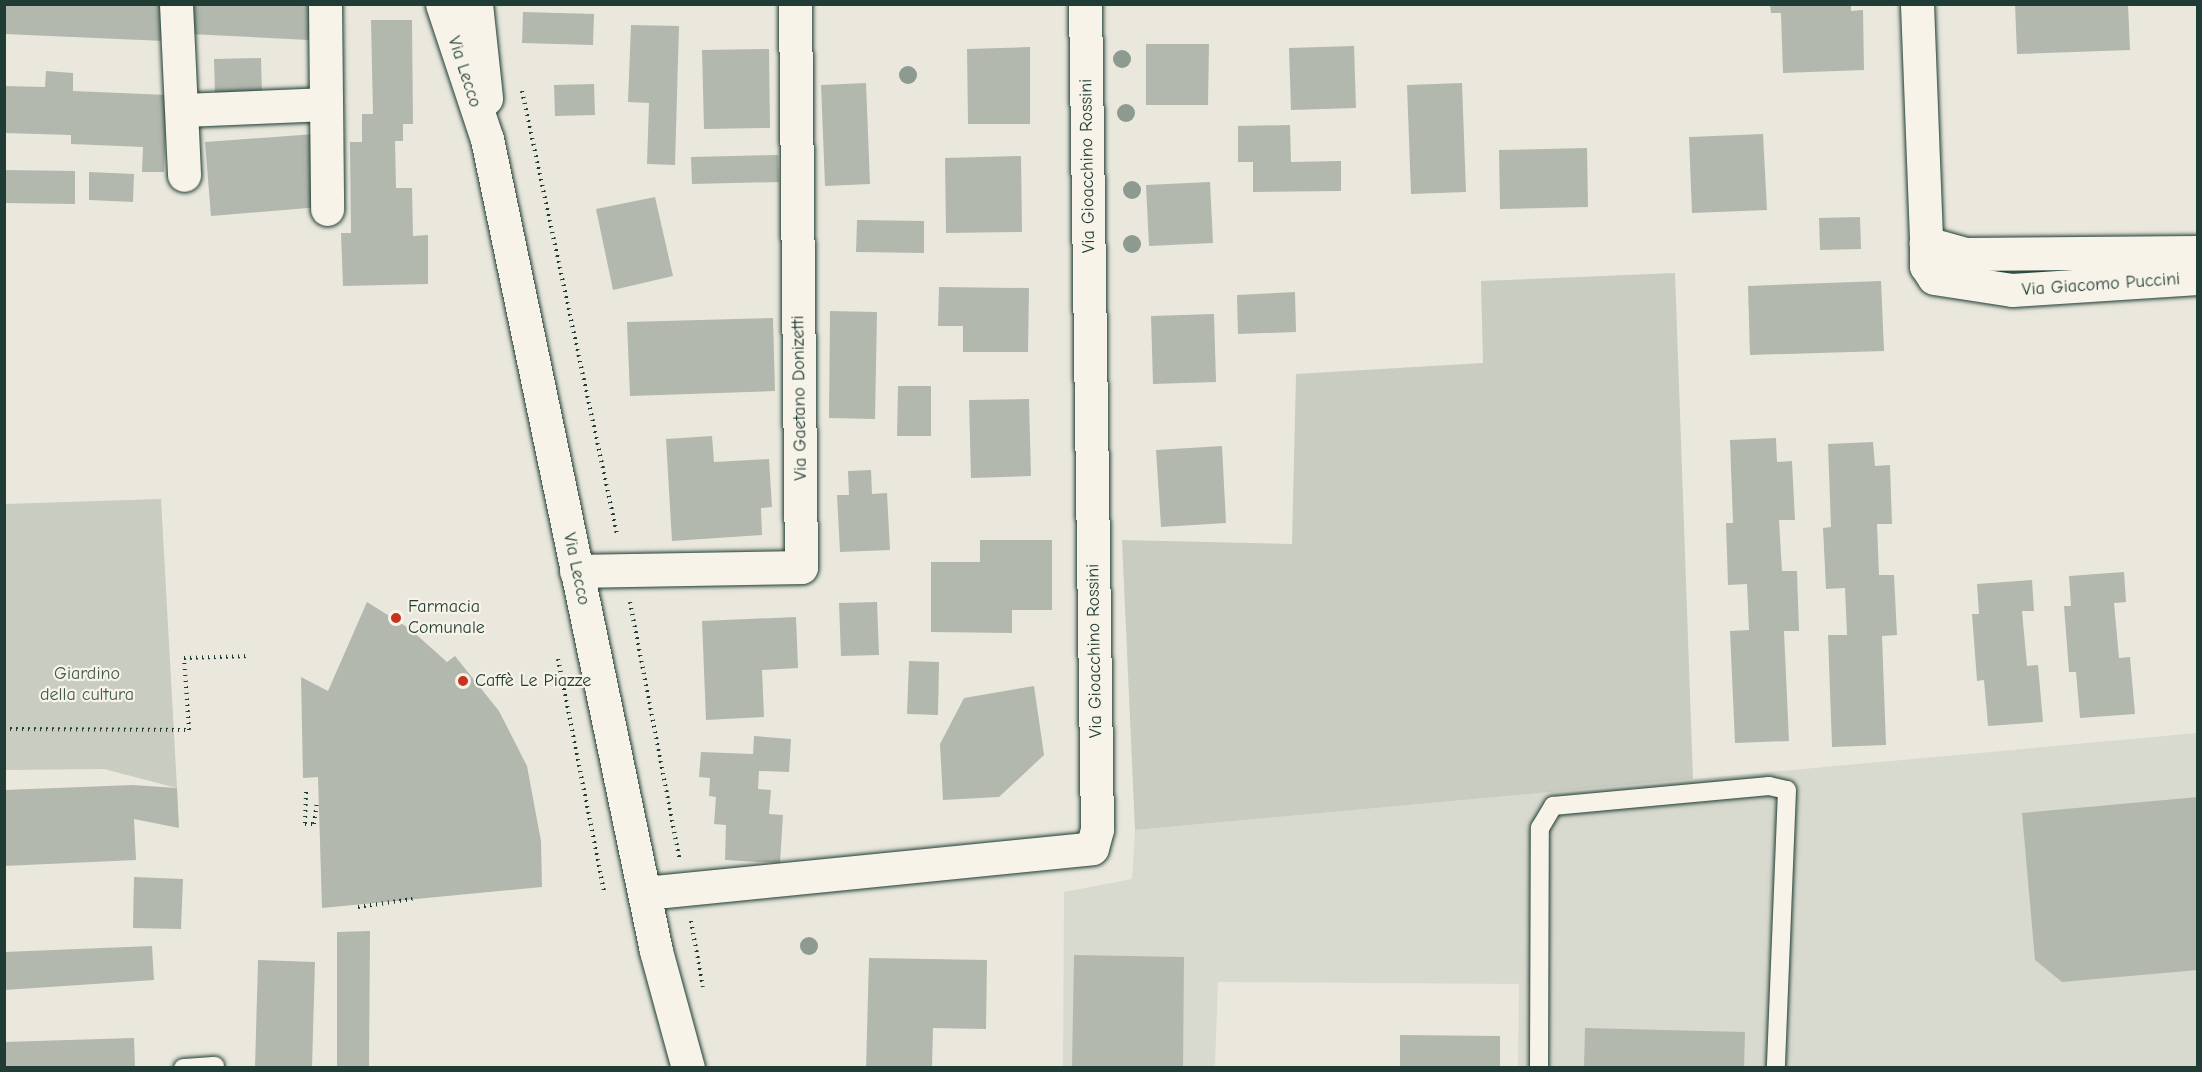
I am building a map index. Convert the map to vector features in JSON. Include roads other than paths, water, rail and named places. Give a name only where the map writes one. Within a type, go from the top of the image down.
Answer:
[{"type":"street","points":[[176,4],[184,175]]},
{"type":"street","points":[[325,4],[323,104],[327,209]]},
{"type":"street","name":"Via Lecco","points":[[442,4],[487,139],[667,998],[676,1068]]},
{"type":"street","name":"Via Lecco","points":[[476,4],[487,139]]},
{"type":"street","name":"Via Gaetano Donizetti","points":[[576,571],[801,567],[795,4]]},
{"type":"street","name":"Via Gioacchino Rossini","points":[[645,893],[1092,848],[1097,829],[1085,4]]},
{"type":"street","name":"Via Giacomo Puccini","points":[[1917,4],[1926,266],[1934,278],[2012,290],[2198,278]]},
{"type":"street","points":[[182,110],[323,104]]},
{"type":"street","name":"Via Giacomo Puccini","points":[[1926,243],[1965,254],[2198,252]]},
{"type":"street","name":"Via Lecco","points":[[667,998],[688,1068]]},
{"type":"lane","points":[[1539,1068],[1540,828],[1553,806],[1769,786],[1787,790],[1776,1068]]},
{"type":"lane","points":[[183,1068],[215,1066]]},
{"type":"place","name":"Farmacia Comunale","points":[[396,618]]},
{"type":"place","name":"Caffè Le Piazze","points":[[463,681]]},
{"type":"park label","name":"Giardino della cultura","points":[[87,685]]}]
